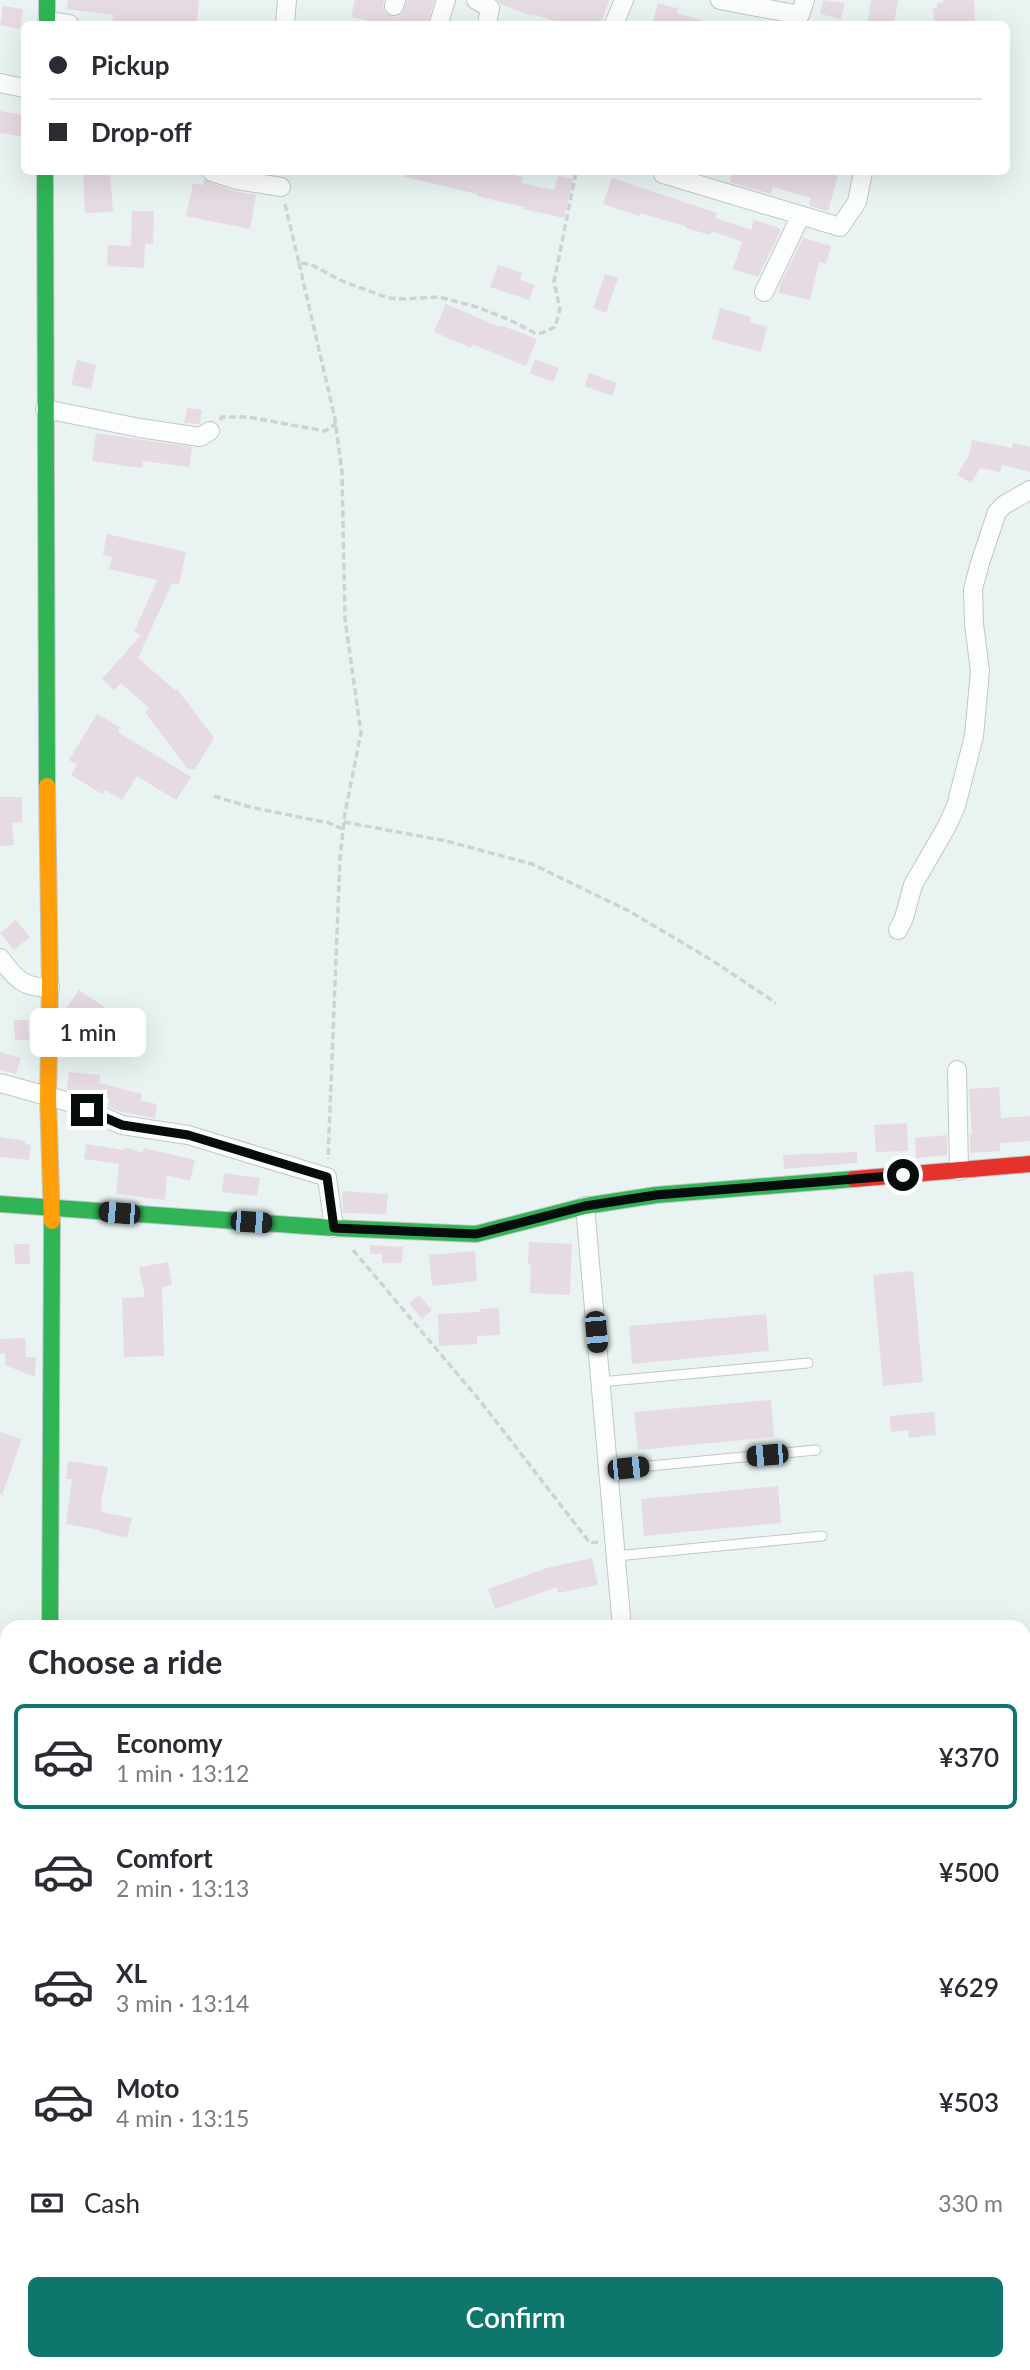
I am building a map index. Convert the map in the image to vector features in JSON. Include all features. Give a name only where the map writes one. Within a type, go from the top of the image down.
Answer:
[{"type":"street","points":[[47,0],[47,21]]},
{"type":"street","points":[[285,21],[287,0]]},
{"type":"street","points":[[440,21],[446,0]]},
{"type":"street","points":[[476,0],[490,8],[488,21]]},
{"type":"street","points":[[615,21],[624,0]]},
{"type":"street","points":[[720,0],[800,15],[805,0]]},
{"type":"street","points":[[0,83],[21,87]]},
{"type":"street","points":[[45,175],[45,624],[50,987],[48,1098],[52,1207],[50,1620]]},
{"type":"street","points":[[223,175],[281,187]]},
{"type":"street","points":[[666,175],[840,227],[857,202],[862,175]]},
{"type":"street","points":[[764,292],[801,215]]},
{"type":"street","points":[[45,409],[200,437],[210,431]]},
{"type":"street","points":[[898,930],[913,885],[947,827],[956,806],[972,746],[980,671],[973,589],[980,563],[997,512],[1030,490]]},
{"type":"street","points":[[0,958],[18,980],[33,988],[50,987]]},
{"type":"street","points":[[957,1070],[958,1171]]},
{"type":"street","points":[[0,1083],[69,1102],[122,1125],[188,1135],[327,1177],[341,1228]]},
{"type":"street","points":[[0,1204],[341,1228],[476,1234],[585,1206],[656,1195],[1030,1164]]},
{"type":"street","points":[[585,1206],[621,1620]]},
{"type":"lane","points":[[600,1382],[808,1363]]},
{"type":"lane","points":[[608,1470],[816,1450]]},
{"type":"lane","points":[[615,1548],[822,1536]]},
{"type":"path","points":[[299,263],[310,264],[342,281],[388,298],[439,297],[463,302],[542,334],[555,327],[560,309],[554,282],[575,175]]},
{"type":"path","points":[[281,187],[336,424],[342,472],[345,619],[361,733],[340,858],[327,1177]]},
{"type":"path","points":[[210,431],[222,417],[248,417],[325,431],[336,424]]},
{"type":"path","points":[[214,796],[250,807],[329,823],[343,829]]},
{"type":"path","points":[[344,822],[446,841],[532,864],[629,911],[713,961],[776,1003]]},
{"type":"path","points":[[341,1228],[347,1243],[481,1402],[590,1543],[615,1548]]},
{"type":"building","points":[[68,0],[199,0],[197,21],[112,21],[113,15],[67,9]]},
{"type":"building","points":[[355,0],[384,0],[385,13],[396,17],[402,14],[407,0],[434,0],[429,21],[369,21],[351,17]]},
{"type":"building","points":[[498,0],[609,0],[602,21],[554,21],[501,4]]},
{"type":"building","points":[[823,0],[845,3],[841,19],[820,14]]},
{"type":"building","points":[[871,0],[898,0],[894,21],[868,21]]},
{"type":"building","points":[[974,0],[975,21],[934,21],[933,8],[937,8],[937,3]]},
{"type":"building","points":[[658,3],[678,9],[677,13],[705,21],[653,21]]},
{"type":"building","points":[[3,6],[23,9],[20,29],[0,25]]},
{"type":"building","points":[[0,111],[21,114],[21,136],[0,133]]},
{"type":"building","points":[[83,175],[110,175],[113,212],[85,213]]},
{"type":"building","points":[[514,175],[523,177],[521,183],[554,190],[558,176],[573,179],[564,218],[405,177]]},
{"type":"building","points":[[731,175],[838,175],[828,211],[809,206],[811,198],[773,187],[771,194],[729,182]]},
{"type":"building","points":[[612,178],[717,213],[716,218],[751,230],[754,220],[780,228],[780,232],[758,277],[733,269],[742,242],[712,231],[710,235],[603,204]]},
{"type":"building","points":[[204,180],[234,191],[256,195],[250,229],[186,216],[193,183],[203,185]]},
{"type":"building","points":[[132,211],[154,211],[153,244],[145,244],[144,268],[107,266],[108,245],[131,246]]},
{"type":"building","points":[[803,238],[831,246],[826,264],[819,262],[810,300],[779,293],[780,284]]},
{"type":"building","points":[[498,265],[522,273],[520,280],[535,285],[529,300],[490,287]]},
{"type":"building","points":[[605,274],[618,278],[606,313],[593,308]]},
{"type":"building","points":[[446,304],[537,339],[526,366],[472,344],[471,348],[434,332]]},
{"type":"building","points":[[720,308],[751,317],[750,322],[767,327],[761,352],[712,339]]},
{"type":"building","points":[[535,359],[559,368],[553,382],[530,373]]},
{"type":"building","points":[[77,360],[96,365],[91,389],[71,385]]},
{"type":"building","points":[[589,373],[617,383],[612,396],[585,386]]},
{"type":"building","points":[[187,408],[202,410],[200,424],[184,423]]},
{"type":"building","points":[[96,433],[192,447],[189,467],[143,461],[142,468],[92,461]]},
{"type":"building","points":[[972,440],[1012,448],[1013,443],[1030,447],[1030,472],[1002,465],[1000,472],[980,468],[971,483],[957,475],[969,455]]},
{"type":"building","points":[[107,534],[186,552],[179,585],[172,583],[138,658],[177,689],[214,738],[195,769],[188,769],[145,712],[150,709],[121,683],[114,690],[102,679],[141,635],[134,632],[157,580],[109,569],[112,557],[103,555]]},
{"type":"building","points":[[97,714],[120,727],[118,732],[191,777],[176,800],[137,776],[122,800],[105,790],[102,794],[71,775],[77,765],[69,760]]},
{"type":"building","points":[[0,797],[22,797],[22,822],[12,823],[14,845],[0,846]]},
{"type":"building","points":[[16,920],[30,937],[14,950],[0,933]]},
{"type":"building","points":[[79,990],[110,1011],[107,1015],[127,1027],[115,1043],[65,1010]]},
{"type":"building","points":[[14,1020],[28,1020],[29,1040],[15,1040]]},
{"type":"building","points":[[0,1052],[21,1058],[16,1074],[0,1070]]},
{"type":"building","points":[[69,1072],[100,1075],[99,1083],[142,1094],[140,1101],[157,1104],[155,1118],[121,1112],[108,1106],[110,1098],[84,1096],[67,1090]]},
{"type":"building","points":[[999,1087],[1001,1118],[1030,1116],[1030,1141],[1000,1143],[1000,1151],[970,1153],[972,1134],[969,1089]]},
{"type":"building","points":[[907,1123],[908,1151],[876,1152],[874,1125]]},
{"type":"building","points":[[947,1135],[947,1155],[916,1158],[915,1138]]},
{"type":"building","points":[[0,1137],[25,1141],[25,1144],[31,1145],[29,1160],[0,1157]]},
{"type":"building","points":[[86,1144],[124,1150],[125,1147],[142,1153],[144,1148],[195,1160],[190,1181],[167,1175],[165,1200],[116,1194],[119,1164],[84,1159]]},
{"type":"building","points":[[857,1152],[857,1163],[784,1169],[783,1155]]},
{"type":"building","points":[[224,1173],[260,1178],[257,1196],[222,1192]]},
{"type":"building","points":[[342,1191],[388,1194],[386,1214],[343,1213]]},
{"type":"building","points":[[529,1242],[572,1244],[570,1295],[530,1293]]},
{"type":"building","points":[[14,1244],[29,1244],[30,1264],[15,1264]]},
{"type":"building","points":[[370,1245],[403,1247],[402,1263],[382,1263],[382,1254],[370,1254]]},
{"type":"building","points":[[475,1251],[477,1281],[432,1286],[429,1255]]},
{"type":"building","points":[[168,1262],[172,1285],[162,1287],[164,1356],[124,1357],[122,1298],[145,1297],[139,1267]]},
{"type":"building","points":[[913,1271],[923,1382],[883,1386],[873,1275]]},
{"type":"building","points":[[419,1295],[432,1310],[422,1319],[409,1303]]},
{"type":"building","points":[[499,1308],[500,1335],[477,1336],[477,1344],[439,1346],[438,1314],[480,1312],[480,1309]]},
{"type":"building","points":[[766,1314],[769,1351],[632,1364],[629,1326]]},
{"type":"building","points":[[25,1338],[26,1357],[36,1357],[35,1377],[5,1365],[5,1354],[0,1354],[0,1339]]},
{"type":"building","points":[[771,1400],[774,1437],[638,1450],[634,1412]]},
{"type":"building","points":[[934,1412],[936,1435],[909,1438],[908,1430],[891,1432],[890,1416]]},
{"type":"building","points":[[0,1432],[22,1439],[2,1495],[0,1494]]},
{"type":"building","points":[[68,1461],[108,1467],[101,1512],[132,1518],[127,1538],[66,1524],[72,1479],[66,1479]]},
{"type":"building","points":[[778,1486],[781,1523],[644,1536],[641,1499]]},
{"type":"building","points":[[592,1558],[598,1585],[558,1593],[557,1587],[495,1609],[488,1589],[547,1568]]},
{"type":"traffic: fast","points":[[47,0],[47,21]]},
{"type":"traffic: fast","points":[[45,175],[47,786]]},
{"type":"traffic: fast","points":[[0,1204],[334,1228],[476,1234],[585,1206],[656,1195],[854,1179]]},
{"type":"traffic: fast","points":[[50,1620],[52,1221]]},
{"type":"traffic: slow","points":[[47,786],[50,987],[48,1098],[52,1221]]},
{"type":"traffic: jam","points":[[854,1179],[1030,1164]]},
{"type":"route","points":[[87,1110],[122,1125],[188,1135],[327,1177],[334,1228],[476,1234],[585,1206],[656,1195],[903,1175]]}]
